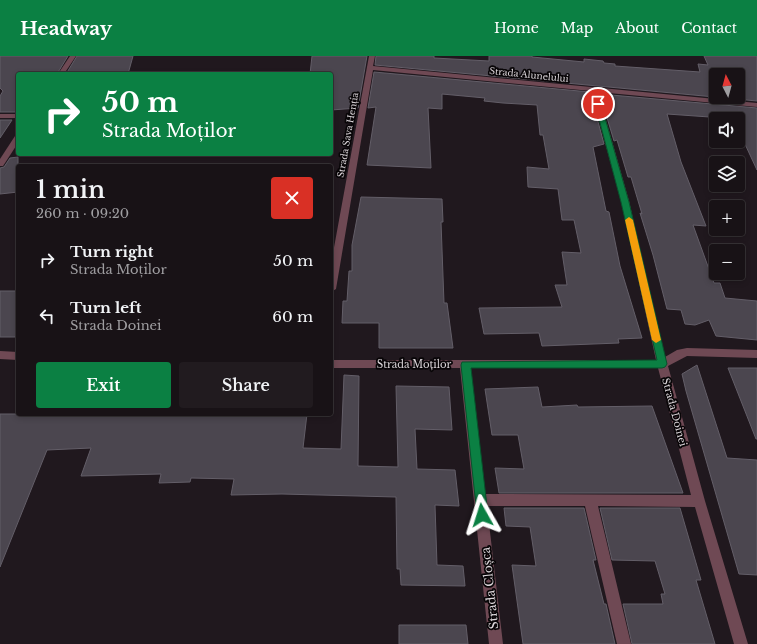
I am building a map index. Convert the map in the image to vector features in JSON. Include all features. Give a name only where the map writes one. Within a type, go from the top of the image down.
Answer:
[{"type":"street","points":[[62,72],[73,56]]},
{"type":"street","name":"Strada Sava Henția","points":[[333,278],[372,56]]},
{"type":"street","name":"Strada Alunelului","points":[[370,68],[757,104]]},
{"type":"street","name":"Strada Doinei","points":[[594,90],[625,202],[662,364],[699,502],[741,644]]},
{"type":"street","points":[[0,116],[16,116]]},
{"type":"street","points":[[0,164],[16,141]]},
{"type":"street","name":"Strada Moților","points":[[333,364],[662,364],[681,353],[687,352],[757,354]]},
{"type":"street","points":[[0,356],[16,356]]},
{"type":"street","name":"Strada Cloșca","points":[[466,365],[496,644]]},
{"type":"street","points":[[481,500],[699,502]]},
{"type":"street","points":[[590,500],[624,644]]},
{"type":"building","points":[[0,56],[68,56],[58,72],[16,72],[16,112],[0,112],[0,96],[3,91],[0,88]]},
{"type":"building","points":[[77,56],[133,56],[129,72],[67,72]]},
{"type":"building","points":[[312,56],[367,56],[358,108],[333,110],[333,72],[310,72]]},
{"type":"building","points":[[376,56],[434,56],[434,58],[489,61],[489,56],[532,56],[584,62],[584,59],[603,61],[604,63],[615,64],[615,66],[700,72],[698,64],[708,65],[704,56],[757,56],[757,101],[745,100],[745,68],[709,68],[709,96],[375,65]]},
{"type":"building","points":[[374,72],[590,92],[604,144],[593,147],[606,211],[609,212],[620,266],[642,338],[618,339],[619,343],[542,346],[539,333],[484,334],[479,308],[562,307],[555,285],[567,285],[562,252],[581,253],[574,220],[562,220],[558,189],[528,187],[527,167],[549,169],[543,135],[540,135],[537,105],[484,101],[485,98],[442,94],[442,109],[428,108],[431,168],[367,165],[376,107],[368,108]]},
{"type":"building","points":[[600,94],[757,108],[757,170],[745,144],[745,112],[709,112],[709,117],[667,114],[681,162],[706,226],[693,225],[709,269],[709,280],[713,280],[714,283],[720,283],[725,298],[757,301],[757,340],[716,336],[709,320],[695,325],[685,324],[681,310],[667,309],[631,177],[628,177],[617,140],[614,141]]},
{"type":"building","points":[[0,120],[12,120],[0,138]]},
{"type":"building","points":[[18,157],[18,164],[16,164],[16,192],[0,194],[0,168],[4,167],[10,158]]},
{"type":"building","points":[[361,197],[442,199],[443,222],[441,222],[444,303],[447,303],[453,348],[379,348],[379,323],[342,323],[343,301],[347,301],[349,271],[352,271],[352,245]]},
{"type":"building","points":[[0,291],[16,291],[16,335],[15,337],[0,337]]},
{"type":"building","points":[[697,365],[727,458],[757,460],[757,575],[739,574],[686,391],[682,374]]},
{"type":"building","points":[[728,368],[757,368],[757,439],[756,439]]},
{"type":"building","points":[[344,375],[359,376],[358,466],[398,467],[396,386],[449,387],[452,430],[415,429],[417,469],[455,470],[459,506],[435,505],[437,565],[463,566],[465,586],[401,585],[400,569],[397,569],[396,497],[282,494],[231,495],[234,479],[191,478],[190,482],[159,483],[161,474],[81,476],[91,448],[47,450],[0,567],[0,414],[16,414],[16,416],[307,416],[303,448],[341,449]]},
{"type":"building","points":[[538,387],[542,407],[577,405],[578,407],[652,406],[683,493],[499,493],[495,468],[524,469],[518,435],[492,435],[485,389]]},
{"type":"building","points":[[504,508],[584,508],[596,560],[593,560],[604,604],[606,604],[615,644],[523,644],[512,565],[536,566],[530,527],[506,526]]},
{"type":"building","points":[[600,508],[680,508],[701,580],[696,580],[715,644],[632,644],[623,604],[663,604],[661,594],[665,594],[655,561],[612,560]]},
{"type":"building","points":[[399,625],[466,625],[468,644],[399,644]]},
{"type":"slow traffic","points":[[629,220],[656,340]]},
{"type":"route","points":[[482,515],[466,365],[662,364],[625,202],[598,104]]}]
